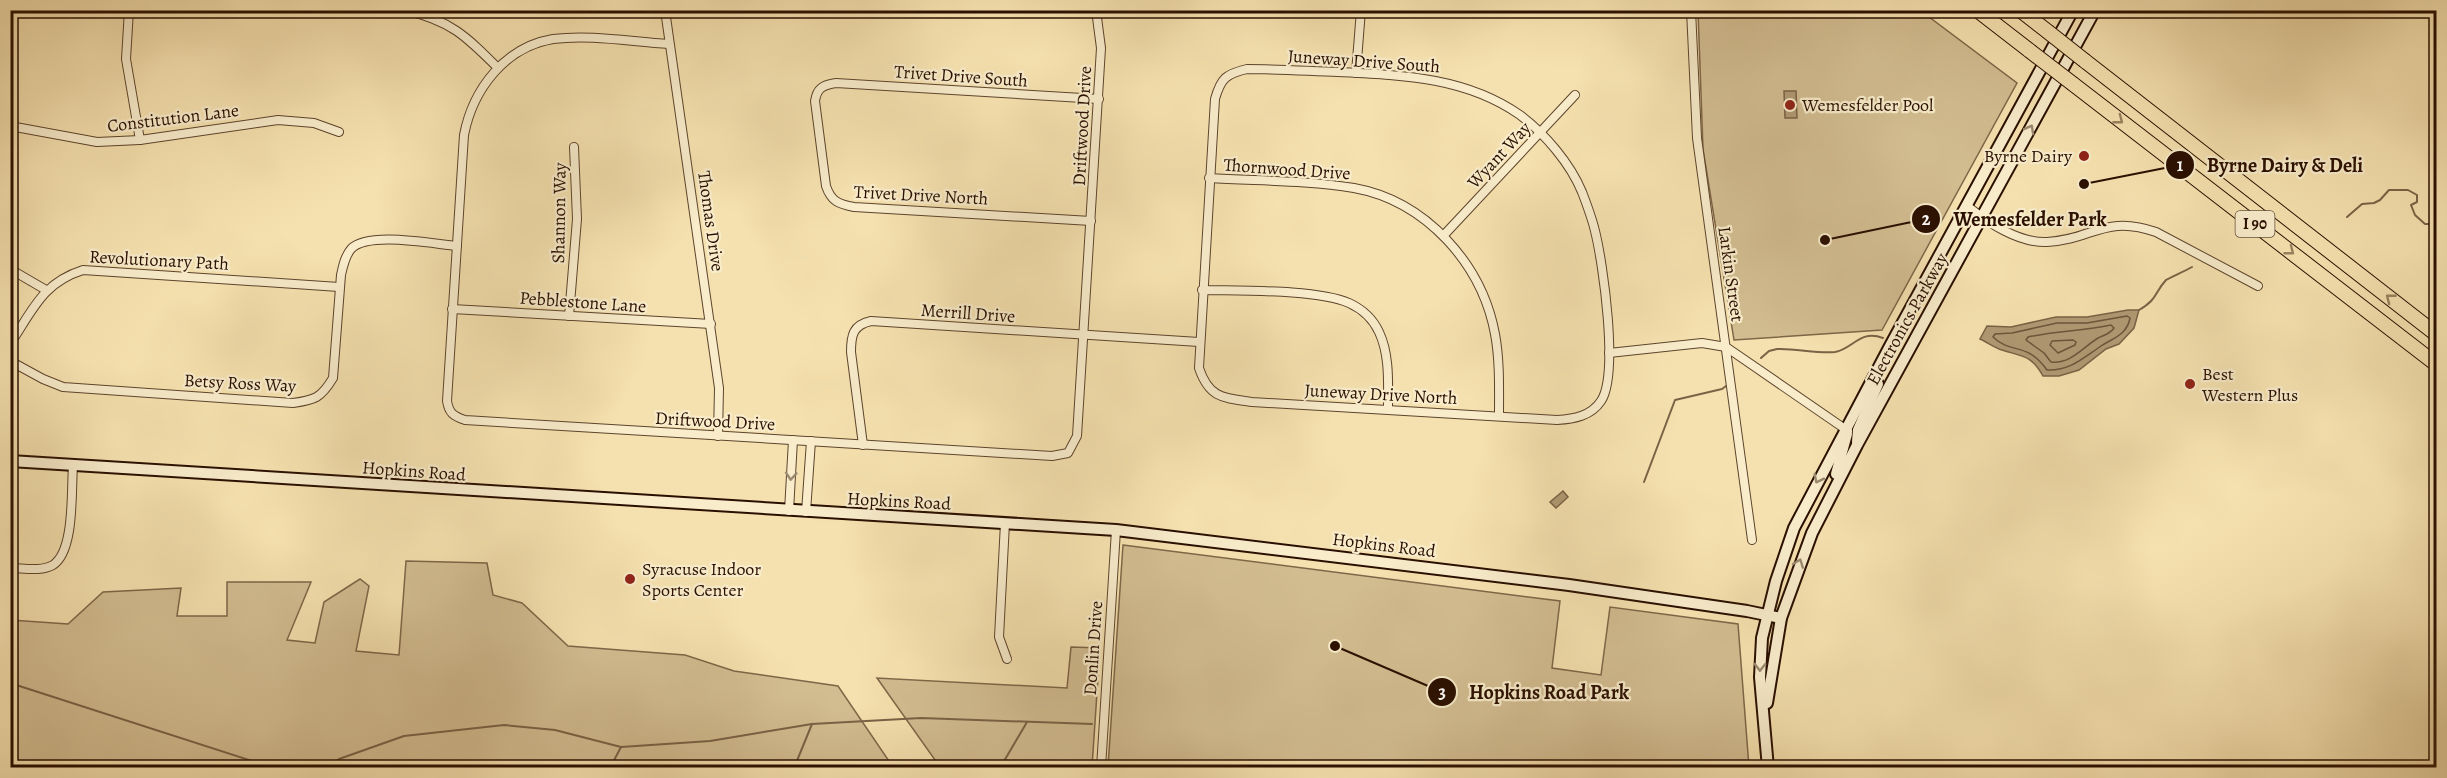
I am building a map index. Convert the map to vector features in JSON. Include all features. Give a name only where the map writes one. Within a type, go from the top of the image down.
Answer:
[{"type":"highway","name":"I 90","points":[[1977,10],[2436,364]]},
{"type":"highway","name":"I 90","points":[[2020,11],[2436,334]]},
{"type":"street","points":[[129,10],[126,59],[140,140]]},
{"type":"street","points":[[404,10],[446,23],[466,37],[498,68]]},
{"type":"street","name":"Thomas Drive","points":[[664,10],[711,324],[719,388],[718,436]]},
{"type":"street","name":"Driftwood Drive","points":[[669,44],[580,38],[553,39],[521,51],[486,80],[474,101],[467,121],[452,309],[447,401],[449,411],[454,416],[465,420],[1052,456],[1068,453],[1077,436],[1099,99],[1101,48],[1096,10]]},
{"type":"street","points":[[1356,73],[1361,10]]},
{"type":"street","name":"Larkin Street","points":[[1691,10],[1697,138],[1752,540]]},
{"type":"street","name":"Electronics Parkway","points":[[1857,429],[1881,375],[1890,346],[2073,10]]},
{"type":"street","name":"Electronics Parkway","points":[[1765,718],[1760,658],[1767,615],[1783,555],[1794,528],[1825,467],[1857,429],[1982,217],[2095,10]]},
{"type":"street","name":"Juneway Drive South","points":[[1202,290],[1215,99],[1218,86],[1231,73],[1247,69],[1263,69],[1422,78],[1470,88],[1491,98],[1520,116],[1555,149],[1576,181],[1595,231],[1602,275],[1609,353]]},
{"type":"street","name":"Trivet Drive South","points":[[822,86],[836,83],[1099,99]]},
{"type":"street","name":"Trivet Drive North","points":[[822,86],[816,93],[815,101],[826,186],[830,196],[840,204],[854,207],[1091,221]]},
{"type":"street","name":"Wyant Way","points":[[1444,235],[1575,94]]},
{"type":"street","name":"Constitution Lane","points":[[10,126],[97,142],[140,140],[278,120],[314,123],[339,132]]},
{"type":"street","name":"Shannon Way","points":[[569,316],[577,219],[574,147]]},
{"type":"street","name":"Thornwood Drive","points":[[1209,178],[1357,188],[1403,206],[1444,235],[1468,266],[1489,310],[1496,334],[1499,366],[1499,416]]},
{"type":"street","points":[[1967,206],[1995,226],[2021,237],[2039,241],[2068,239],[2102,227],[2122,224],[2140,226],[2156,232],[2258,286]]},
{"type":"street","name":"Betsy Ross Way","points":[[10,361],[63,387],[292,403],[312,400],[324,392],[333,378],[339,287],[344,260],[351,249],[366,241],[376,239],[457,246]]},
{"type":"street","points":[[10,269],[46,290]]},
{"type":"street","name":"Revolutionary Path","points":[[10,344],[46,290],[64,276],[83,270],[339,287]]},
{"type":"street","points":[[1202,290],[1333,298],[1362,310],[1379,331],[1384,348],[1387,365],[1388,409]]},
{"type":"street","name":"Juneway Drive North","points":[[1202,290],[1199,368],[1203,379],[1209,390],[1219,396],[1252,402],[1557,420],[1581,417],[1593,410],[1605,392],[1609,376],[1609,353]]},
{"type":"street","name":"Pebblestone Lane","points":[[452,309],[711,324]]},
{"type":"street","name":"Merrill Drive","points":[[863,445],[851,352],[851,338],[855,329],[862,323],[871,321],[1199,342]]},
{"type":"street","points":[[1609,353],[1702,343],[1725,347],[1857,429]]},
{"type":"street","points":[[1768,768],[1765,718],[1781,618],[1800,561],[1857,445],[1857,429]]},
{"type":"street","points":[[1834,489],[1847,442],[1857,429]]},
{"type":"street","points":[[789,511],[793,440]]},
{"type":"street","points":[[806,512],[811,441]]},
{"type":"street","name":"Hopkins Road","points":[[10,461],[1116,530],[1559,584],[1781,618]]},
{"type":"street","points":[[10,568],[42,569],[53,565],[65,550],[73,466]]},
{"type":"street","points":[[1005,523],[999,637],[1007,659]]},
{"type":"street","name":"Donlin Drive","points":[[1101,768],[1116,530]]},
{"type":"shaded area","points":[[1698,11],[1921,11],[2017,83],[1882,330],[1734,340],[1703,149]]},
{"type":"shaded area","points":[[1123,545],[1560,601],[1552,668],[1601,675],[1610,607],[1738,624],[1749,767],[1108,767]]},
{"type":"shaded area","points":[[406,561],[487,563],[493,595],[522,603],[568,646],[685,655],[734,671],[838,686],[893,767],[11,767],[11,620],[68,624],[103,592],[181,588],[177,616],[227,616],[227,582],[311,582],[287,640],[315,643],[324,602],[360,579],[369,586],[356,651],[399,655]]},
{"type":"shaded area","points":[[1071,647],[1100,648],[1092,767],[940,767],[877,678],[1067,688]]},
{"type":"water","name":"Wemesfelder Pool","points":[[1784,91],[1796,91],[1797,118],[1785,118]]},
{"type":"water","points":[[2139,310],[2134,328],[2119,344],[2106,349],[2079,370],[2059,376],[2043,376],[2031,360],[1999,349],[1980,339],[1987,326],[2011,327],[2056,317],[2087,317]]},
{"type":"water","points":[[1563,491],[1568,497],[1556,508],[1550,502]]},
{"type":"waterway","points":[[2347,217],[2362,204],[2380,200],[2389,190],[2408,190],[2417,195],[2417,202],[2411,205],[2415,215],[2425,224],[2436,224]]},
{"type":"waterway","points":[[2139,310],[2153,299],[2166,280],[2192,267]]},
{"type":"waterway","points":[[1761,358],[1769,351],[1777,349],[1835,352],[1868,336],[1883,338]]},
{"type":"waterway","points":[[1644,482],[1675,400],[1722,389],[1726,386]]},
{"type":"waterway","points":[[10,683],[274,768]]},
{"type":"waterway","points":[[329,768],[339,759],[404,736],[504,725],[555,730],[621,747],[710,741],[812,724],[921,718],[1092,724]]},
{"type":"waterway","points":[[1000,768],[1027,722]]},
{"type":"waterway","points":[[794,768],[812,724]]},
{"type":"waterway","points":[[610,768],[621,747]]},
{"type":"place","name":"Wemesfelder Pool","points":[[1790,105]]},
{"type":"place","name":"Byrne Dairy","points":[[2084,156]]},
{"type":"place","name":"Byrne Dairy & Deli","points":[[2084,184]]},
{"type":"place","name":"Wemesfelder Park","points":[[1825,240]]},
{"type":"place","name":"Best Western Plus","points":[[2190,384]]},
{"type":"place","name":"Syracuse Indoor Sports Center","points":[[630,579]]},
{"type":"place","name":"Hopkins Road Park","points":[[1335,646]]}]
